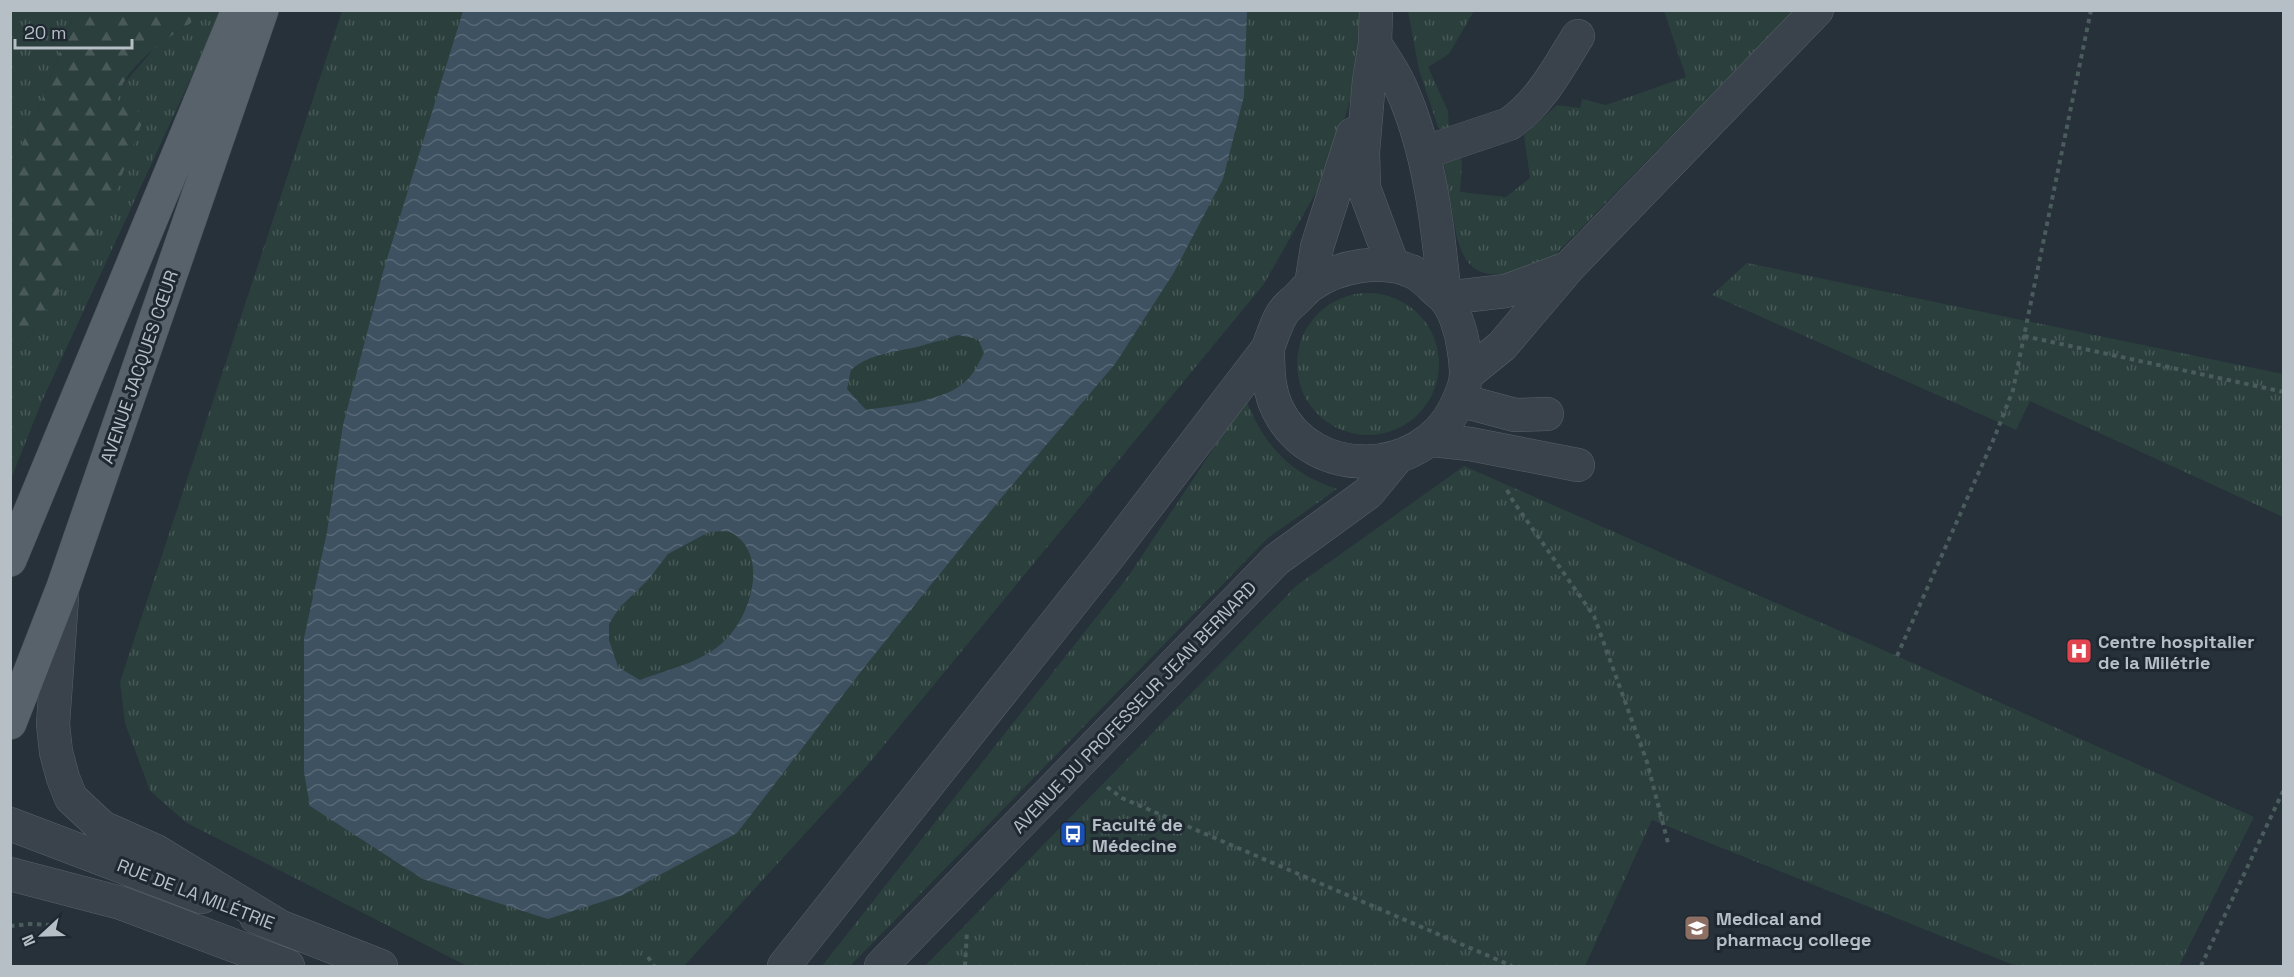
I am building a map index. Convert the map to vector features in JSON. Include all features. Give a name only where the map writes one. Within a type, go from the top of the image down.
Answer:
[{"type":"main road","points":[[10,560],[238,10]]},
{"type":"main road","name":"AVENUE JACQUES CŒUR","points":[[10,723],[63,587],[262,10]]},
{"type":"street","points":[[1376,10],[1376,44],[1369,81],[1363,152],[1364,188],[1393,266]]},
{"type":"street","name":"AVENUE DU PROFESSEUR JEAN BERNARD","points":[[1268,348],[1269,382],[1278,411],[1300,439],[1330,456],[1359,463],[1396,459],[1419,449],[1432,440],[1449,422],[1463,388],[1569,267],[1817,10]]},
{"type":"street","points":[[1423,153],[1509,124],[1518,118],[1540,96],[1578,36]]},
{"type":"street","points":[[1376,44],[1400,86],[1423,153],[1440,249],[1445,298]]},
{"type":"street","points":[[1311,285],[1317,247],[1369,81]]},
{"type":"street","name":"AVENUE DU PROFESSEUR JEAN BERNARD","points":[[784,966],[1109,556],[1268,348],[1282,313],[1311,285],[1336,272],[1364,266],[1393,266],[1415,273],[1445,298],[1462,335],[1463,388]]},
{"type":"street","name":"AVENUE DU PROFESSEUR JEAN BERNARD","points":[[1445,298],[1506,291],[1569,267]]},
{"type":"street","points":[[1463,388],[1515,414],[1547,414]]},
{"type":"street","points":[[1432,440],[1578,465]]},
{"type":"street","name":"AVENUE DU PROFESSEUR JEAN BERNARD","points":[[881,966],[1276,560],[1368,493],[1396,459]]},
{"type":"street","points":[[63,587],[53,724],[56,752],[71,798],[102,827],[156,851],[276,924]]},
{"type":"street","name":"RUE DE LA MILÉTRIE","points":[[10,824],[381,966]]},
{"type":"street","name":"AVENUE DU PROFESSEUR JEAN BERNARD","points":[[805,966],[859,898],[874,855]]},
{"type":"street","name":"RUE DE LA MILÉTRIE","points":[[10,874],[121,903],[288,966]]},
{"type":"path","points":[[1897,656],[1995,436],[2013,390],[2091,10]]},
{"type":"path","points":[[2024,336],[2283,392]]},
{"type":"path","points":[[1503,451],[1502,471],[1513,501],[1594,616],[1647,762],[1668,843]]},
{"type":"path","points":[[1100,781],[1122,798],[1512,966]]},
{"type":"path","points":[[2201,966],[2283,789]]},
{"type":"path","points":[[965,966],[967,927]]},
{"type":"path","points":[[648,957],[654,966]]},
{"type":"green space","points":[[11,11],[75,11],[40,105],[11,168]]},
{"type":"green space","points":[[75,11],[194,11],[191,23],[157,46],[127,77],[117,101],[132,102],[143,120],[115,193],[81,259],[11,360],[11,168],[40,105]]},
{"type":"green space","points":[[194,11],[222,11],[42,401],[11,479],[11,360],[81,259],[120,88],[158,44],[191,23]]},
{"type":"green space","points":[[342,11],[1362,11],[1352,93],[1331,166],[1264,284],[867,766],[684,966],[467,966],[187,823],[150,791],[125,723],[120,682]]},
{"type":"green space","points":[[1408,11],[1474,11],[1449,54],[1428,67],[1448,111],[1449,129],[1442,131],[1438,127],[1419,70]]},
{"type":"green space","points":[[1664,11],[1793,11],[1555,255],[1537,266],[1517,272],[1489,274],[1478,270],[1470,264],[1459,245],[1443,159],[1460,153],[1462,164],[1460,192],[1506,197],[1530,178],[1524,135],[1557,105],[1580,108],[1582,99],[1606,105],[1686,77]]},
{"type":"green space","points":[[1747,263],[2283,374],[2283,517],[2030,401],[2016,430],[1712,295]]},
{"type":"green space","points":[[1368,293],[1395,299],[1418,314],[1433,337],[1439,364],[1433,391],[1418,414],[1395,429],[1368,435],[1341,429],[1318,414],[1303,391],[1297,364],[1303,337],[1318,314],[1341,299]]},
{"type":"green space","points":[[1246,400],[1261,431],[1281,456],[1305,475],[1337,489],[1268,538],[850,966],[822,966],[1127,578]]},
{"type":"green space","points":[[1464,466],[1897,656],[2254,817],[2179,966],[2016,966],[1652,820],[1585,966],[925,966],[1296,586]]},
{"type":"water","points":[[463,11],[1247,11],[1244,96],[1223,179],[1173,274],[1115,364],[1002,497],[866,665],[737,833],[623,895],[548,919],[423,879],[310,806],[304,772],[304,638],[327,532],[343,425],[383,272]],"holes":[[[958,335],[978,339],[984,353],[969,378],[948,392],[921,401],[866,410],[847,389],[851,370],[866,360]],[[709,532],[732,533],[743,542],[750,554],[753,582],[745,611],[730,635],[711,652],[640,680],[618,667],[609,640],[609,624],[619,608],[648,580],[668,554]]]},
{"type":"place","name":"Centre hospitalier de la Milétrie","points":[[2079,651]]},
{"type":"place","name":"Faculté de Médecine","points":[[1073,834]]},
{"type":"place","name":"Medical and pharmacy college","points":[[1697,928]]}]
